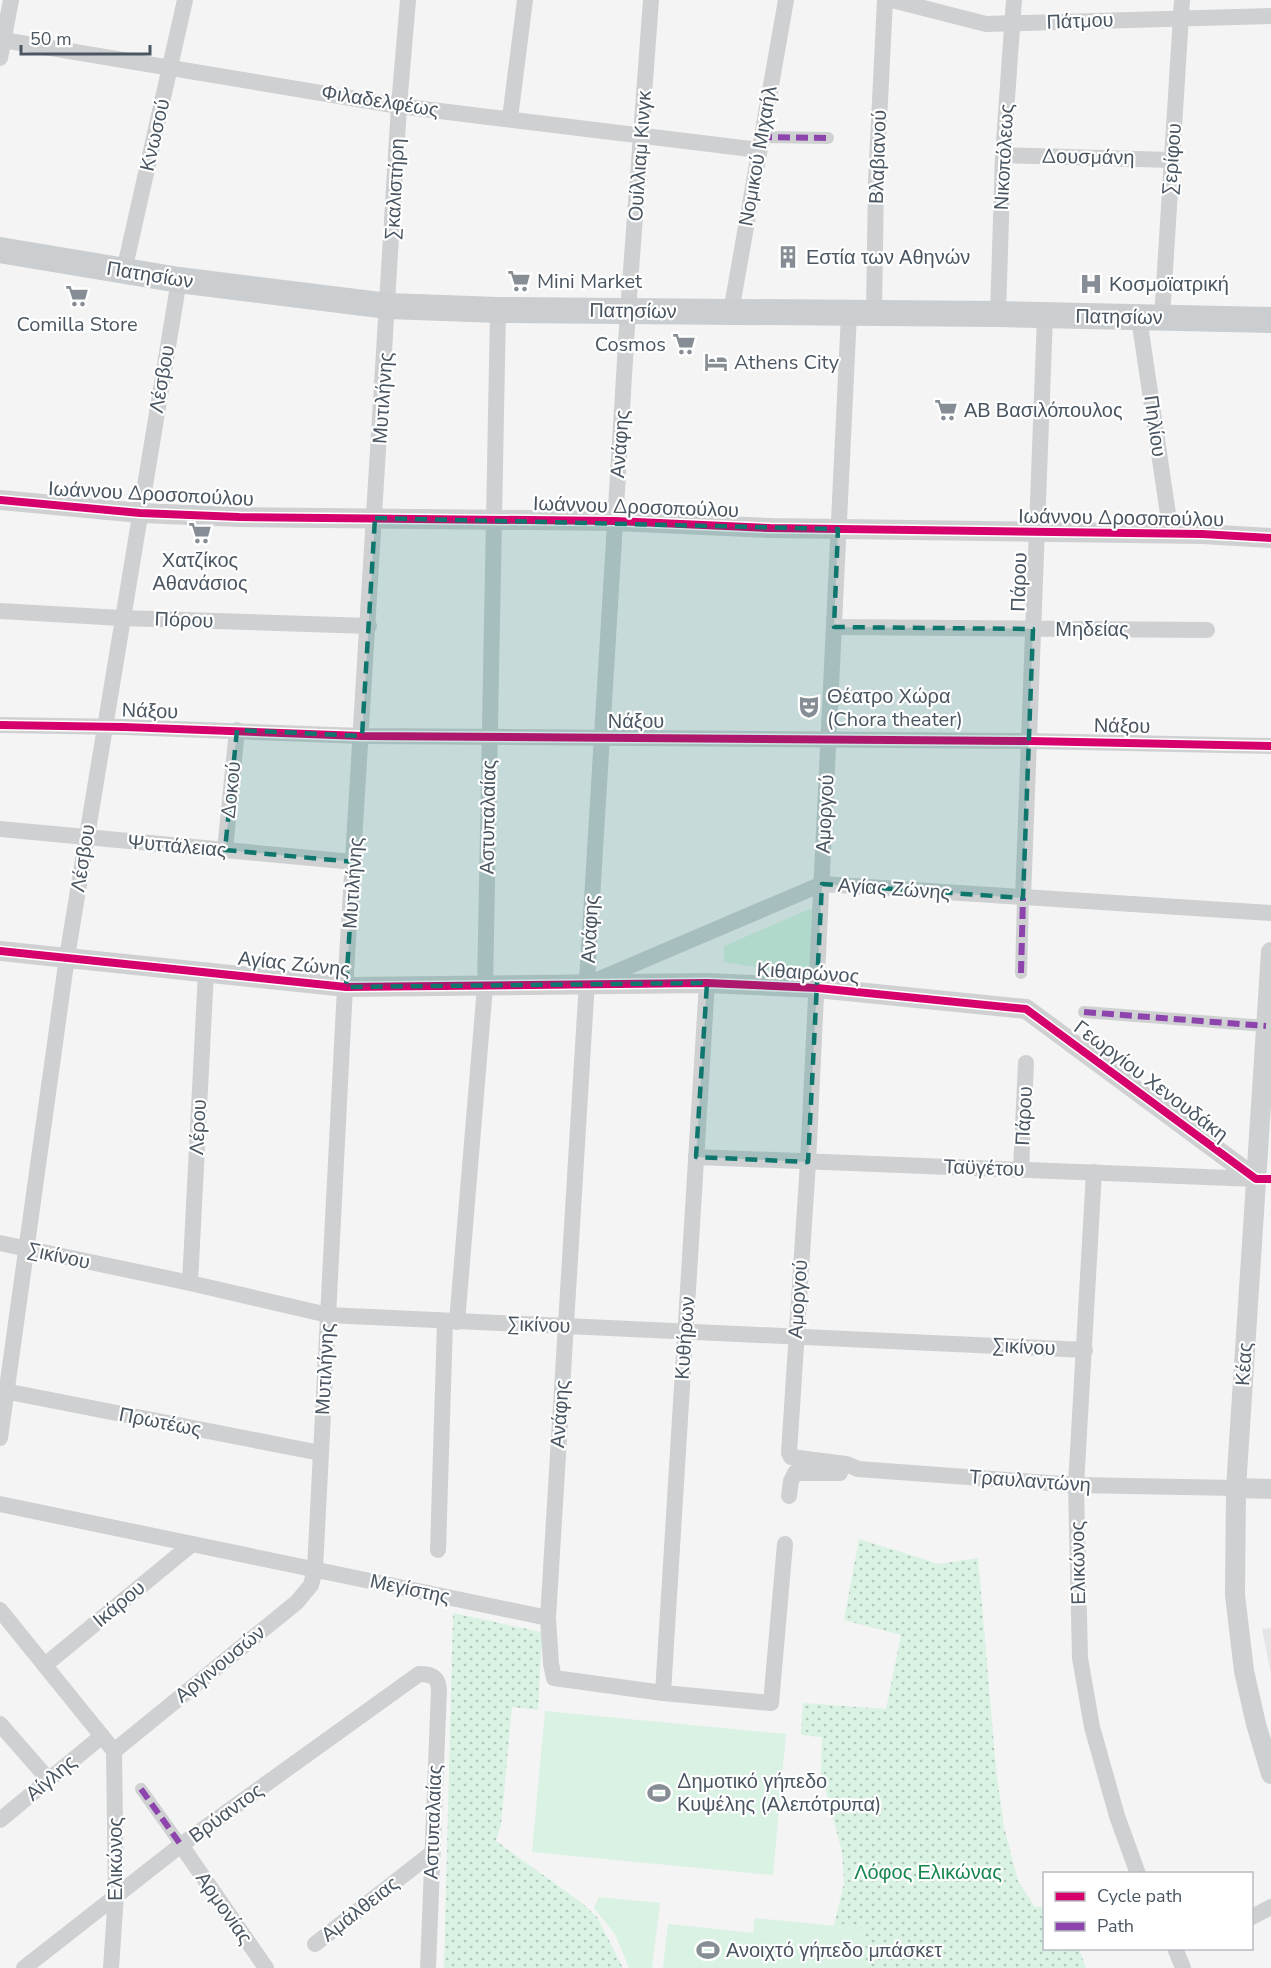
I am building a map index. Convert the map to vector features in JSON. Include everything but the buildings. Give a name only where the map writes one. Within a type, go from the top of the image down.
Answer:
[{"type":"main road","name":"Πατησίων","points":[[0,250],[179,280],[388,306],[498,310],[998,314],[1271,320]]},
{"type":"street","points":[[0,58],[10,0]]},
{"type":"street","name":"Κνωσού","points":[[124,271],[185,0]]},
{"type":"street","name":"Σκαλιστήρη","points":[[388,306],[399,106],[408,0]]},
{"type":"street","points":[[510,118],[525,0]]},
{"type":"street","name":"Ουίλλιαμ Κινγκ","points":[[628,311],[651,0]]},
{"type":"street","name":"Νομικού Μιχαήλ","points":[[731,312],[786,0]]},
{"type":"street","name":"Βλαβιανού","points":[[874,314],[876,182],[885,0]]},
{"type":"street","name":"Πάτμου","points":[[892,0],[986,24],[1271,16]]},
{"type":"street","name":"Νικοπόλεως","points":[[998,314],[1003,155],[1014,0]]},
{"type":"street","name":"Σερίφου","points":[[1150,318],[1172,160],[1182,0]]},
{"type":"street","name":"Φιλαδελφέως","points":[[3,40],[170,66],[399,106],[641,135],[759,144]]},
{"type":"street","points":[[759,144],[828,138]]},
{"type":"street","name":"Δουσμάνη","points":[[1003,155],[1172,160]]},
{"type":"street","name":"Λέσβου","points":[[0,1438],[3,1390],[27,1249],[67,957],[121,618],[179,280]]},
{"type":"street","name":"Μυτιλήνης","points":[[315,1569],[346,987],[388,306]]},
{"type":"street","name":"Αστυπαλαίας","points":[[438,1550],[451,1322],[485,987],[498,310]]},
{"type":"street","name":"Ανάφης","points":[[548,1618],[628,311]]},
{"type":"street","name":"Αμοργού","points":[[791,1457],[788,1448],[808,1162],[849,314]]},
{"type":"street","name":"Πάρου","points":[[1021,973],[1045,316]]},
{"type":"street","name":"Πηλίου","points":[[1150,318],[1171,534]]},
{"type":"street","name":"Ιωάννου Δροσοπούλου","points":[[0,501],[140,513],[239,517],[615,521],[838,529],[1171,534],[1271,538]]},
{"type":"street","name":"Πόρου","points":[[0,611],[121,618],[369,626]]},
{"type":"street","name":"Μηδείας","points":[[834,627],[1207,630]]},
{"type":"street","name":"Νάξου","points":[[0,725],[104,726],[362,735],[1029,741],[1271,746]]},
{"type":"street","name":"Δοκού","points":[[225,850],[237,730]]},
{"type":"street","name":"Ψυττάλειας","points":[[0,829],[354,862]]},
{"type":"street","name":"Αγίας Ζώνης","points":[[0,951],[346,987],[587,985],[822,884],[1271,913]]},
{"type":"street","name":"Κέας","points":[[1271,952],[1264,1179],[1236,1488],[1235,1595],[1244,1671],[1271,1774]]},
{"type":"street","name":"Λέρου","points":[[190,1283],[206,972]]},
{"type":"street","name":"Κιθαιρώνος","points":[[587,985],[707,983],[817,988],[1026,1009]]},
{"type":"street","name":"Κυθήρων","points":[[663,1693],[707,983]]},
{"type":"street","name":"Γεωργίου Χενουδάκη","points":[[1026,1009],[1264,1179]]},
{"type":"street","points":[[1084,1012],[1269,1026]]},
{"type":"street","name":"Πάρου","points":[[1021,1170],[1026,1063]]},
{"type":"street","name":"Ταϋγέτου","points":[[696,1157],[1264,1179]]},
{"type":"street","name":"Ελικώνος","points":[[1094,1172],[1076,1485],[1080,1658],[1092,1727],[1117,1816],[1137,1872]]},
{"type":"street","name":"Σικίνου","points":[[0,1243],[328,1315],[1085,1350]]},
{"type":"street","name":"Πρωτέως","points":[[3,1390],[320,1453]]},
{"type":"street","name":"Τραυλαντώνη","points":[[791,1457],[846,1464],[858,1469],[1076,1485],[1271,1489]]},
{"type":"street","points":[[789,1496],[790,1480],[795,1473],[844,1473],[858,1469]]},
{"type":"street","name":"Μεγίστης","points":[[0,1504],[548,1618]]},
{"type":"street","name":"Ικάρου","points":[[45,1665],[192,1544]]},
{"type":"street","points":[[548,1618],[554,1678],[663,1693],[771,1703],[785,1544]]},
{"type":"street","name":"Αργινουσών","points":[[114,1751],[297,1602],[311,1585],[315,1569]]},
{"type":"street","points":[[0,1610],[114,1751]]},
{"type":"street","name":"Βρύαντος","points":[[24,1968],[181,1845],[419,1674],[435,1676]]},
{"type":"street","name":"Αστυπαλαίας","points":[[428,1968],[439,1689],[435,1676]]},
{"type":"street","points":[[0,1724],[49,1780]]},
{"type":"street","name":"Αίγλης","points":[[0,1820],[102,1736]]},
{"type":"street","name":"Ελικώνος","points":[[111,1968],[116,1895],[114,1751]]},
{"type":"street","name":"Αρμονίας","points":[[141,1789],[266,1968]]},
{"type":"street","name":"Αμάλθειας","points":[[315,1944],[432,1853]]},
{"type":"street","points":[[1253,1916],[1271,1907]]},
{"type":"highlighted area","points":[[375,518],[838,529],[834,627],[1033,629],[1023,898],[822,884],[808,1162],[696,1157],[707,983],[346,987],[354,862],[225,850],[237,730],[362,736]]},
{"type":"shaded area","points":[[1271,1628],[1271,1674],[1262,1629]]},
{"type":"green space","points":[[819,905],[816,977],[724,962],[724,946]]},
{"type":"green space","name":"Λόφος Ελικώνας","points":[[859,1539],[939,1564],[978,1558],[996,1769],[1004,1827],[1018,1881],[1035,1907],[1043,1907],[1043,1950],[1079,1950],[1086,1968],[862,1968],[865,1929],[834,1926],[844,1883],[842,1852],[821,1773],[822,1737],[801,1735],[803,1703],[886,1709],[901,1635],[844,1620]]},
{"type":"green space","points":[[453,1613],[541,1632],[538,1710],[512,1707],[501,1824],[496,1841],[582,1903],[597,1917],[623,1968],[444,1968]]},
{"type":"green space","name":"Δημοτικό γήπεδο Κυψέλης (Αλεπότρυπα)","points":[[545,1711],[786,1734],[773,1875],[532,1852]]},
{"type":"green space","points":[[599,1897],[660,1903],[652,1968],[629,1968],[615,1934],[594,1908]]},
{"type":"green space","points":[[755,1918],[866,1929],[862,1968],[663,1968],[668,1924],[753,1933]]},
{"type":"marked path","points":[[760,137],[828,138]]},
{"type":"marked path","points":[[1021,973],[1023,898]]},
{"type":"marked path","points":[[1084,1012],[1266,1026]]},
{"type":"marked path","points":[[141,1789],[181,1845]]},
{"type":"cycle path","points":[[0,500],[140,513],[239,517],[615,521],[770,528],[1202,534],[1271,538]]},
{"type":"cycle path","points":[[0,725],[362,736],[1029,741],[1271,746]]},
{"type":"cycle path","points":[[0,951],[346,987],[707,983],[817,988],[1026,1009],[1256,1179],[1271,1179]]},
{"type":"place","name":"Εστία των Αθηνών","points":[[788,257]]},
{"type":"place","name":"Mini Market","points":[[519,281]]},
{"type":"place","name":"Κοσμοϊατρική","points":[[1091,284]]},
{"type":"place","name":"Comilla Store","points":[[77,296]]},
{"type":"place","name":"Cosmos","points":[[684,344]]},
{"type":"place","name":"Athens City","points":[[716,362]]},
{"type":"place","name":"ΑΒ Βασιλόπουλος","points":[[946,410]]},
{"type":"place","name":"Χατζίκος Αθανάσιος","points":[[200,533]]},
{"type":"place","name":"Θέατρο Χώρα (Chora theater)","points":[[809,707]]},
{"type":"place","name":"Δημοτικό γήπεδο Κυψέλης (Αλεπότρυπα)","points":[[659,1793]]},
{"type":"place","name":"Ανοιχτό γήπεδο μπάσκετ","points":[[708,1950]]}]
